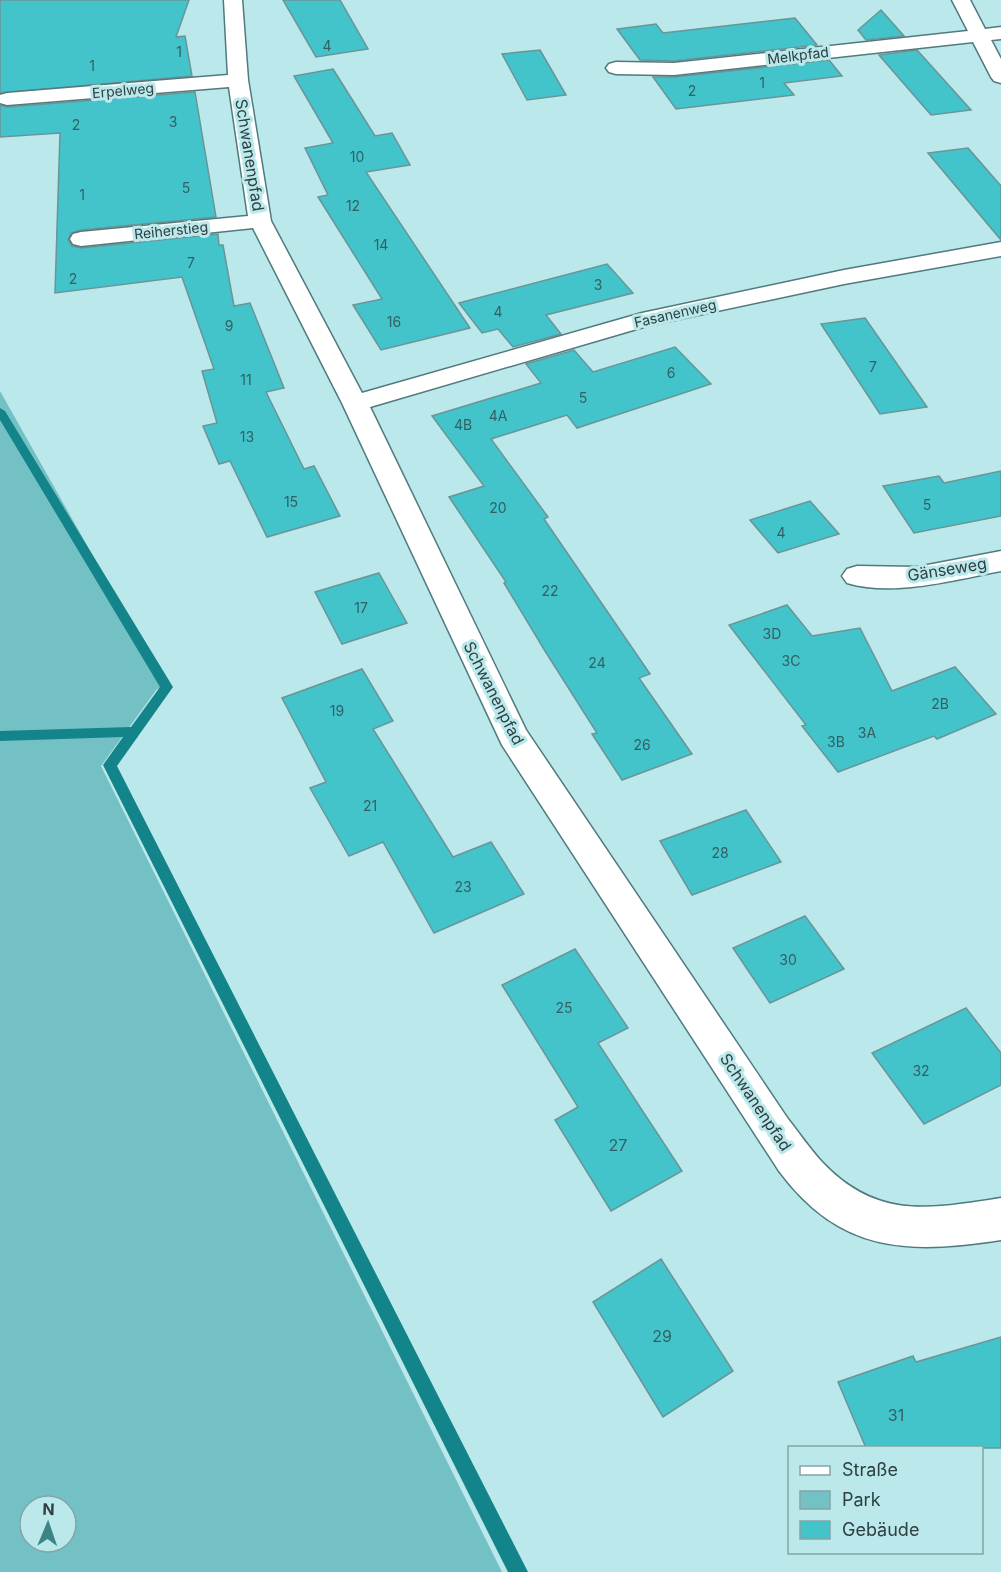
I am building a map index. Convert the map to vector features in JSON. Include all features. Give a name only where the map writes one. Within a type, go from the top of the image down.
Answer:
[{"type":"street","name":"Schwanenpfad","points":[[233,0],[238,80],[260,221],[355,403],[513,736],[774,1132],[813,1182],[851,1212],[892,1227],[939,1229],[1001,1219]]},
{"type":"street","points":[[961,0],[1001,76]]},
{"type":"street","name":"Melkpfad","points":[[616,68],[674,69],[1001,33]]},
{"type":"street","name":"Erpelweg","points":[[8,99],[238,80]]},
{"type":"street","name":"Reiherstieg","points":[[81,239],[260,221]]},
{"type":"street","name":"Fasanenweg","points":[[355,403],[642,320],[844,277],[1001,249]]},
{"type":"street","name":"Gänseweg","points":[[857,576],[917,577],[1001,561]]},
{"type":"green space","points":[[0,391],[167,687],[157,689],[101,766],[502,1572],[0,1572]]},
{"type":"building","points":[[0,0],[189,0],[176,37],[185,36],[192,76],[0,93]]},
{"type":"building","points":[[283,0],[340,0],[368,49],[316,57]]},
{"type":"building","points":[[881,10],[904,36],[866,40],[858,30]]},
{"type":"building","points":[[795,18],[817,45],[674,61],[640,60],[617,29],[656,24],[663,33]]},
{"type":"building","points":[[540,50],[566,95],[527,100],[502,54]]},
{"type":"building","points":[[917,50],[971,110],[931,115],[879,55]]},
{"type":"building","points":[[829,60],[842,76],[784,83],[794,95],[676,109],[653,77],[674,77]]},
{"type":"building","points":[[333,69],[375,136],[392,133],[410,165],[366,172],[470,328],[381,350],[353,305],[382,299],[318,197],[328,195],[305,148],[333,143],[294,76]]},
{"type":"building","points":[[195,92],[216,217],[81,230],[71,233],[68,240],[72,246],[81,248],[218,234],[219,245],[223,245],[234,306],[250,303],[284,388],[266,392],[304,469],[314,466],[340,516],[267,537],[230,461],[219,464],[203,426],[217,423],[202,371],[214,369],[182,277],[55,293],[60,133],[0,137],[0,105],[7,107]]},
{"type":"building","points":[[968,148],[1001,186],[1001,240],[928,153]]},
{"type":"building","points":[[607,264],[633,293],[546,315],[561,334],[513,347],[498,329],[482,333],[459,303]]},
{"type":"building","points":[[865,318],[927,407],[880,414],[821,324]]},
{"type":"building","points":[[675,347],[711,384],[577,428],[567,415],[491,439],[548,517],[544,519],[650,674],[639,678],[692,754],[622,780],[592,734],[597,733],[504,583],[506,582],[449,497],[484,486],[432,416],[541,383],[526,364],[574,350],[593,372]]},
{"type":"building","points":[[1001,471],[1001,516],[914,533],[883,486],[939,476],[944,483]]},
{"type":"building","points":[[810,501],[839,534],[778,553],[750,520]]},
{"type":"building","points":[[379,573],[407,623],[342,644],[315,592]]},
{"type":"building","points":[[787,605],[812,636],[860,628],[892,691],[955,667],[996,714],[937,739],[934,736],[838,772],[802,726],[806,725],[729,625]]},
{"type":"building","points":[[362,669],[393,721],[373,729],[453,857],[491,842],[524,894],[434,933],[383,842],[349,856],[310,788],[326,782],[282,698]]},
{"type":"building","points":[[746,810],[781,862],[692,895],[660,841]]},
{"type":"building","points":[[805,916],[844,969],[770,1003],[733,948]]},
{"type":"building","points":[[575,949],[628,1028],[598,1043],[682,1171],[611,1211],[555,1120],[578,1107],[502,985]]},
{"type":"building","points":[[966,1008],[1001,1053],[1001,1085],[924,1124],[872,1053]]},
{"type":"building","points":[[661,1259],[733,1371],[663,1417],[593,1302]]},
{"type":"building","points":[[1001,1337],[1001,1448],[865,1446],[838,1382],[913,1356],[916,1362]]},
{"type":"waterway","points":[[0,411],[167,687],[110,765],[518,1572]]},
{"type":"waterway","points":[[0,736],[134,732]]}]
